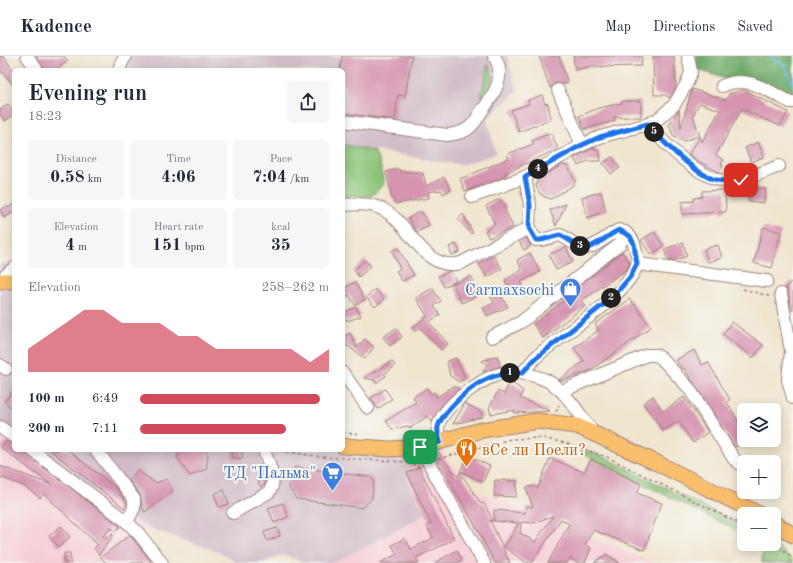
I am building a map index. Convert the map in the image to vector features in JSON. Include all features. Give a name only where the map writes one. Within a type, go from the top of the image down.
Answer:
[{"type":"main road","points":[[0,280],[12,281]]},
{"type":"main road","points":[[345,446],[390,449],[417,442],[440,442],[482,430],[536,421],[577,426],[592,431],[746,507]]},
{"type":"main road","points":[[781,527],[793,535]]},
{"type":"street","points":[[27,56],[36,68]]},
{"type":"street","points":[[120,68],[126,56]]},
{"type":"street","points":[[345,121],[447,135],[458,134],[470,128],[494,95],[498,85],[500,73],[494,56]]},
{"type":"street","points":[[472,197],[525,177],[582,145],[616,132],[648,124],[665,114],[681,95],[690,77],[691,68],[688,56]]},
{"type":"street","points":[[722,86],[731,81],[746,81],[790,102],[793,102]]},
{"type":"street","points":[[558,90],[582,145]]},
{"type":"street","points":[[648,124],[681,157],[713,179],[728,182],[741,180],[778,166]]},
{"type":"street","points":[[522,373],[536,358],[613,297],[630,277],[637,264],[634,244],[630,236],[619,230],[610,233],[591,246],[584,248],[560,235],[536,240],[529,228],[530,205],[525,177]]},
{"type":"street","points":[[345,205],[366,204],[382,208],[401,224],[433,260],[443,265],[461,263],[529,228]]},
{"type":"street","points":[[492,337],[521,322],[620,244],[625,232]]},
{"type":"street","points":[[637,264],[767,281]]},
{"type":"street","points":[[0,280],[12,270]]},
{"type":"street","points":[[781,297],[791,351],[788,380],[793,398]]},
{"type":"street","points":[[562,391],[647,355],[656,355],[661,358],[689,388],[737,461]]},
{"type":"street","points":[[440,442],[438,428],[441,419],[473,387],[483,380],[499,374],[522,373],[547,380],[562,391],[592,431]]},
{"type":"street","points":[[345,376],[368,408]]},
{"type":"street","points":[[417,442],[484,563]]},
{"type":"street","points":[[35,452],[127,522],[139,534],[162,563]]},
{"type":"street","points":[[98,452],[134,499],[134,508],[127,522]]},
{"type":"street","points":[[233,513],[269,492],[273,487],[273,479],[265,452]]},
{"type":"path","points":[[736,287],[781,297]]},
{"type":"path","points":[[417,442],[424,432]]},
{"type":"path","points":[[345,433],[359,434]]},
{"type":"path","points":[[434,462],[438,459],[511,439],[543,438],[565,443],[607,457],[737,522]]},
{"type":"path","points":[[288,452],[322,457],[408,462],[421,468]]},
{"type":"path","points":[[781,549],[793,558]]},
{"type":"shaded area","points":[[116,56],[507,56],[517,91],[487,119],[496,154],[461,165],[345,145],[345,68],[111,68],[113,59]]},
{"type":"shaded area","points":[[12,263],[12,432],[0,423],[0,264]]},
{"type":"shaded area","points":[[0,423],[12,432],[12,452],[42,452],[147,527],[139,540],[157,563],[0,563]]},
{"type":"shaded area","points":[[438,429],[446,457],[474,490],[654,563],[334,563],[425,515],[407,476],[409,470],[383,448]]},
{"type":"shaded area","points":[[383,448],[409,470],[410,473],[407,477],[425,515],[334,563],[303,563],[285,555],[261,563],[237,563],[226,555],[147,527],[42,452],[345,452],[345,450]]},
{"type":"green space","points":[[696,56],[793,56],[793,102],[696,69]]},
{"type":"green space","points":[[488,64],[491,73],[491,82],[487,91],[481,97]]},
{"type":"green space","points":[[345,145],[374,151],[380,164],[384,184],[372,196],[345,196]]},
{"type":"green space","points":[[585,450],[606,458],[737,524],[737,531],[583,454]]},
{"type":"green space","points":[[781,550],[792,560],[793,563],[762,563],[763,551]]},
{"type":"building","points":[[0,56],[4,56],[12,69],[12,83],[0,70]]},
{"type":"building","points":[[36,56],[64,56],[68,61],[58,68],[43,68]]},
{"type":"building","points":[[342,56],[412,56],[405,96],[398,95],[395,120],[345,113],[345,68],[340,68]]},
{"type":"building","points":[[539,56],[559,56],[568,83],[555,83],[550,88]]},
{"type":"building","points":[[573,56],[642,56],[641,66],[588,67],[575,70]]},
{"type":"building","points":[[653,56],[674,56],[676,87],[670,98],[665,95],[654,95]]},
{"type":"building","points":[[692,89],[726,100],[729,94],[744,90],[788,112],[780,126],[742,109],[716,155],[724,160],[721,164],[723,166],[719,172],[700,162],[689,154],[700,137],[702,142],[720,110],[699,103],[693,116],[700,136],[683,141],[673,135],[669,125],[679,110],[681,128]]},
{"type":"building","points":[[542,95],[545,104],[548,103],[551,119],[519,132],[511,110],[529,104],[528,100]]},
{"type":"building","points":[[622,101],[641,101],[641,117],[614,117],[615,121],[584,129],[579,116],[599,108],[622,103]]},
{"type":"building","points":[[8,104],[12,111],[12,116],[5,121],[0,114],[0,110]]},
{"type":"building","points":[[551,133],[558,149],[505,173],[506,176],[465,191],[460,179],[509,158],[507,154],[534,144],[532,141]]},
{"type":"building","points":[[758,142],[764,157],[751,162],[745,148]]},
{"type":"building","points":[[593,148],[599,151],[601,161],[588,161],[578,166],[574,158]]},
{"type":"building","points":[[612,157],[620,168],[611,174],[603,163]]},
{"type":"building","points":[[562,165],[568,166],[575,182],[572,186],[551,199],[540,194],[536,186],[538,179]]},
{"type":"building","points":[[399,169],[399,171],[423,173],[426,186],[444,177],[451,190],[443,194],[441,190],[428,192],[429,198],[396,204],[392,198],[386,172]]},
{"type":"building","points":[[750,187],[766,189],[764,203],[748,201]]},
{"type":"building","points":[[725,190],[726,212],[682,214],[682,202],[694,201],[694,198],[702,197],[702,191]]},
{"type":"building","points":[[601,192],[606,211],[587,218],[582,197]]},
{"type":"building","points":[[499,199],[506,206],[505,210],[513,227],[489,238],[485,231],[495,224],[486,206]]},
{"type":"building","points":[[566,204],[556,226],[550,210]]},
{"type":"building","points":[[12,205],[12,213],[4,218],[0,210],[7,206],[8,208]]},
{"type":"building","points":[[422,212],[429,226],[417,232],[408,218]]},
{"type":"building","points":[[463,214],[473,233],[471,234],[458,219]]},
{"type":"building","points":[[763,227],[781,232],[772,268],[754,263]]},
{"type":"building","points":[[654,232],[664,246],[651,255],[641,240]]},
{"type":"building","points":[[526,238],[531,246],[524,250],[519,241]]},
{"type":"building","points":[[683,243],[687,256],[673,261],[668,260],[664,249]]},
{"type":"building","points":[[456,244],[460,252],[452,255],[449,247]]},
{"type":"building","points":[[718,245],[722,258],[708,262],[704,249]]},
{"type":"building","points":[[566,247],[573,262],[556,270],[549,255]]},
{"type":"building","points":[[398,248],[414,275],[402,281],[396,271],[400,269],[392,251]]},
{"type":"building","points":[[622,252],[630,263],[627,269],[581,301],[585,306],[543,338],[533,324],[578,290],[577,288]]},
{"type":"building","points":[[530,253],[540,272],[521,282],[523,285],[502,297],[508,307],[487,316],[483,308],[494,303],[490,296],[508,286],[505,280],[522,270],[517,260]]},
{"type":"building","points":[[494,256],[502,269],[487,277],[479,264]]},
{"type":"building","points":[[365,260],[371,266],[359,277],[354,270]]},
{"type":"building","points":[[451,271],[456,281],[444,287],[438,276]]},
{"type":"building","points":[[471,276],[480,294],[462,303],[453,284]]},
{"type":"building","points":[[793,280],[793,310],[791,310],[786,287]]},
{"type":"building","points":[[355,282],[365,300],[355,305],[349,295],[345,298],[345,288]]},
{"type":"building","points":[[432,288],[441,301],[434,306],[440,315],[429,322],[448,344],[441,350],[420,328],[415,331],[412,328],[427,316],[416,298]]},
{"type":"building","points":[[375,289],[384,299],[375,307],[366,297]]},
{"type":"building","points":[[630,299],[651,327],[591,370],[561,381],[559,380],[584,361],[574,348],[599,330],[595,324]]},
{"type":"building","points":[[356,307],[361,316],[348,321],[347,319],[345,320],[345,312]]},
{"type":"building","points":[[732,322],[763,345],[753,358],[723,334]]},
{"type":"building","points":[[396,328],[402,337],[390,346],[383,337]]},
{"type":"building","points":[[350,333],[357,348],[364,339],[374,347],[365,359],[348,346],[345,347],[345,336]]},
{"type":"building","points":[[694,350],[702,365],[708,362],[730,400],[727,402],[737,420],[737,446],[735,447],[684,368],[682,369],[676,360]]},
{"type":"building","points":[[497,356],[501,366],[483,372],[487,364],[482,361]]},
{"type":"building","points":[[456,358],[465,378],[459,382],[450,376],[447,361]]},
{"type":"building","points":[[392,361],[395,366],[384,374],[386,376],[376,383],[374,380],[364,378]]},
{"type":"building","points":[[509,384],[514,384],[523,391],[520,398],[550,411],[514,413],[515,410],[491,414],[489,408],[498,391],[504,394]]},
{"type":"building","points":[[454,386],[459,389],[441,406],[432,422],[428,416],[410,428],[409,426],[392,429],[386,421],[416,402],[413,397],[427,388],[431,394],[434,392],[437,397]]},
{"type":"building","points":[[385,389],[392,399],[378,409],[371,398]]},
{"type":"building","points":[[12,392],[12,408],[4,402]]},
{"type":"building","points":[[653,396],[663,411],[684,397],[708,432],[693,443],[678,421],[663,431],[643,403]]},
{"type":"building","points":[[465,403],[481,412],[483,417],[453,424]]},
{"type":"building","points":[[7,441],[12,444],[12,452],[24,452],[120,526],[116,531],[111,528],[103,536],[105,539],[112,534],[113,535],[99,555],[94,548],[98,545],[44,494],[40,498],[24,486],[0,477],[0,466],[52,485],[1,448]]},
{"type":"building","points":[[53,452],[71,452],[117,489],[126,502],[124,508]]},
{"type":"building","points":[[180,452],[206,452],[208,455],[206,469],[190,476],[177,457]]},
{"type":"building","points":[[232,452],[242,452],[242,459],[232,458]]},
{"type":"building","points":[[438,452],[458,477],[460,472],[481,504],[484,503],[493,521],[490,520],[510,563],[495,563],[475,525],[433,453]]},
{"type":"building","points":[[468,456],[490,466],[483,482],[460,471]]},
{"type":"building","points":[[550,458],[584,472],[591,459],[641,484],[637,493],[662,503],[644,550],[593,530],[585,545],[591,548],[585,563],[578,563],[570,558],[567,563],[548,563],[569,524],[561,519],[532,563],[527,563],[504,547],[519,523],[494,521],[494,510],[525,513],[526,506],[533,507],[526,488],[533,486],[538,488]],"holes":[[[553,516],[535,542],[520,533],[521,522],[533,523]]]},
{"type":"building","name":"ТД \"Пальма\"","points":[[295,467],[371,477],[374,480],[372,498],[363,508],[296,499],[289,487],[291,472]]},
{"type":"building","points":[[419,467],[454,539],[416,558],[419,563],[380,563],[397,554],[392,545],[405,538],[411,549],[433,538],[427,526],[431,524],[407,473]]},
{"type":"building","points":[[137,470],[155,483],[167,479],[173,491],[145,512],[142,507],[140,495],[129,480]]},
{"type":"building","points":[[263,475],[265,482],[261,487],[256,478]]},
{"type":"building","points":[[495,480],[517,481],[516,497],[494,496]]},
{"type":"building","points":[[224,490],[229,504],[219,507],[214,494]]},
{"type":"building","points":[[283,503],[288,517],[274,523],[268,508]]},
{"type":"building","points":[[61,526],[70,537],[59,547],[49,536]]},
{"type":"building","points":[[277,528],[280,536],[267,541],[264,532]]},
{"type":"building","points":[[130,535],[152,563],[106,563],[101,557]]},
{"type":"building","points":[[457,550],[462,560],[457,563],[435,563]]},
{"type":"building","points":[[64,553],[70,553],[71,563],[64,563]]},
{"type":"building","points":[[606,554],[620,563],[594,563]]},
{"type":"waterway","points":[[771,56],[785,66],[793,85]]},
{"type":"place","name":"Carmaxsochi","points":[[570,308]]},
{"type":"place","name":"вСе ли Поели?","points":[[466,468]]},
{"type":"place","name":"ТД \"Пальма\"","points":[[332,492]]},
{"type":"route","points":[[420,447],[440,442],[438,428],[441,419],[461,397],[483,380],[493,376],[504,373],[522,373],[536,358],[613,297],[630,277],[637,264],[637,256],[630,236],[619,230],[610,233],[591,246],[584,248],[557,234],[539,241],[536,240],[529,228],[530,200],[525,177],[582,145],[600,137],[648,124],[681,157],[704,174],[713,179],[728,182],[741,180]]}]
